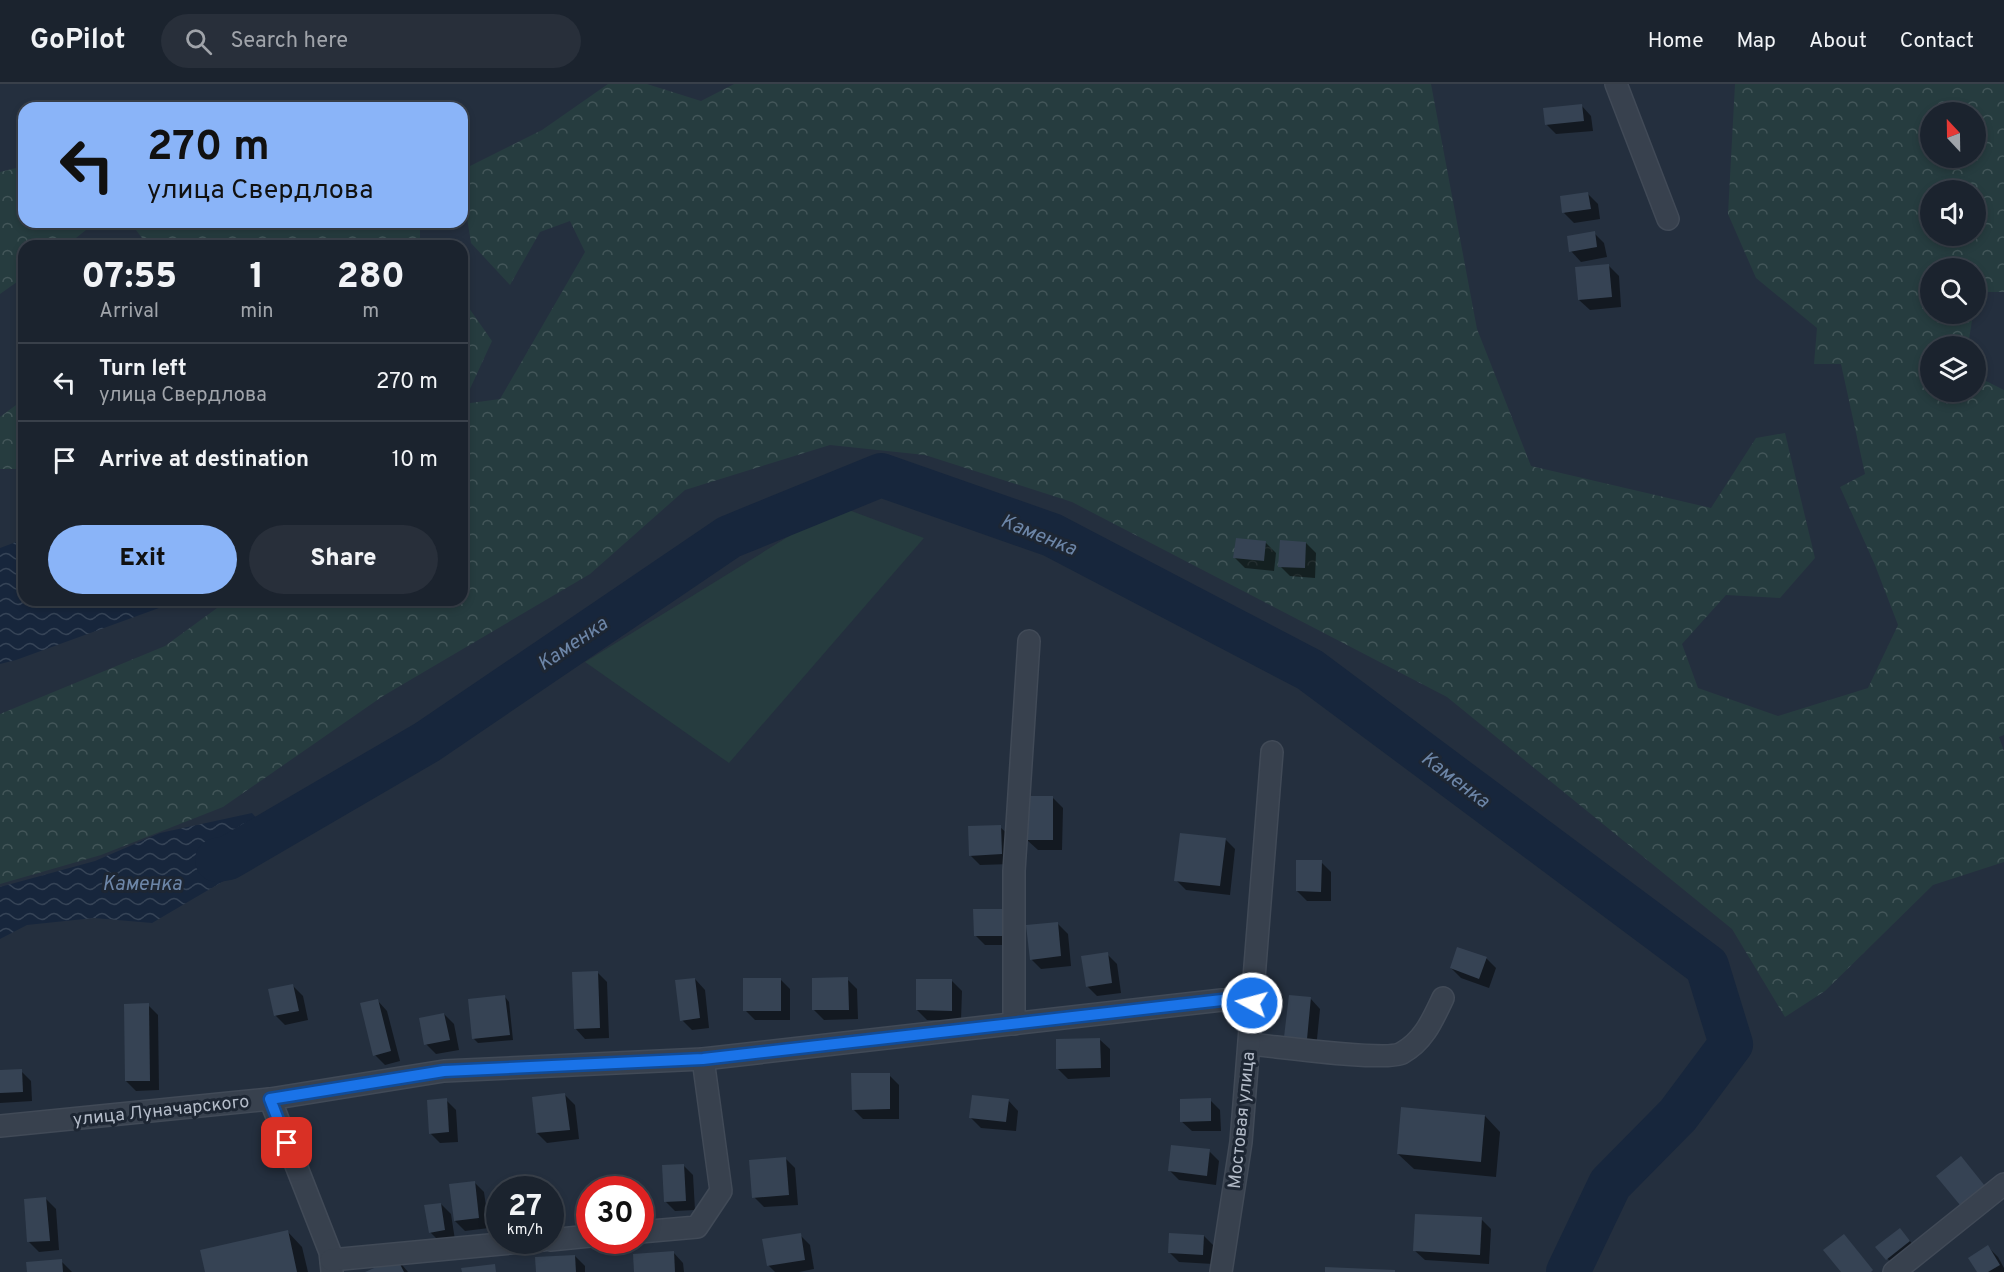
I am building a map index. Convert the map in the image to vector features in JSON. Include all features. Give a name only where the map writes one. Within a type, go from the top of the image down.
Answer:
[{"type":"street","points":[[1616,84],[1668,219]]},
{"type":"street","points":[[1014,1024],[1014,871],[1029,641]]},
{"type":"street","name":"Мостовая улица","points":[[1221,1272],[1241,1142],[1272,752]]},
{"type":"street","points":[[1249,1044],[1377,1057],[1401,1054],[1427,1032],[1443,998]]},
{"type":"street","name":"улица Луначарского","points":[[0,1126],[270,1099],[444,1071],[703,1059],[1222,1000],[1252,1003]]},
{"type":"street","points":[[654,1231],[697,1227],[721,1191],[703,1059]]},
{"type":"street","points":[[270,1099],[330,1252],[332,1266],[486,1247]]},
{"type":"street","points":[[1894,1272],[2004,1184]]},
{"type":"green space","points":[[608,84],[647,84],[701,101],[734,84],[1431,84],[1477,329],[1531,466],[1711,508],[1756,438],[1785,433],[1815,558],[1780,598],[1726,595],[1682,644],[1698,688],[1778,716],[1868,688],[1898,625],[1875,565],[1840,487],[1865,474],[1841,364],[1814,364],[1817,328],[1756,278],[1728,214],[1735,84],[2004,84],[2004,292],[1986,292],[1986,258],[1920,258],[1920,324],[1971,324],[1970,336],[1920,336],[1920,402],[1986,402],[1986,381],[2004,390],[2004,735],[1999,737],[2004,751],[2004,862],[1933,885],[1825,991],[1785,1017],[1732,929],[1447,697],[1072,502],[925,455],[830,445],[685,490],[590,574],[383,696],[223,807],[101,855],[0,884],[0,714],[165,646],[220,606],[468,606],[468,403],[500,399],[585,252],[570,221],[540,232],[510,285],[471,243],[468,224],[468,167],[542,130]]},
{"type":"green space","points":[[18,168],[18,228],[88,228],[74,240],[18,240],[18,281],[0,294],[0,172]]},
{"type":"green space","points":[[134,228],[420,228],[420,240],[144,240]]},
{"type":"green space","points":[[468,307],[492,341],[468,393]]},
{"type":"green space","points":[[18,404],[18,469],[0,469],[0,417]]},
{"type":"green space","points":[[838,506],[924,538],[729,763],[585,662]]},
{"type":"water","points":[[18,541],[18,606],[164,606],[0,664],[0,548]]},
{"type":"water","name":"Каменка","points":[[252,813],[270,833],[273,852],[152,923],[94,918],[27,925],[0,939],[0,887],[95,861],[160,833]]},
{"type":"building","points":[[1582,104],[1584,121],[1545,125],[1543,108]]},
{"type":"building","points":[[1588,192],[1591,209],[1562,213],[1560,196]]},
{"type":"building","points":[[1595,231],[1597,247],[1569,252],[1567,236]]},
{"type":"building","points":[[1609,264],[1612,297],[1578,300],[1575,267]]},
{"type":"building","points":[[1236,538],[1266,541],[1264,561],[1233,558]]},
{"type":"building","points":[[1280,540],[1306,542],[1305,568],[1278,567]]},
{"type":"building","points":[[1026,796],[1053,796],[1053,840],[1026,840]]},
{"type":"building","points":[[1001,825],[1002,854],[969,856],[968,826]]},
{"type":"building","points":[[1180,833],[1226,838],[1220,886],[1174,881]]},
{"type":"building","points":[[1296,860],[1322,860],[1321,892],[1296,891]]},
{"type":"building","points":[[973,909],[1005,909],[1006,936],[974,936]]},
{"type":"building","points":[[1058,922],[1061,956],[1030,960],[1026,925]]},
{"type":"building","points":[[1457,947],[1487,957],[1479,979],[1450,968]]},
{"type":"building","points":[[1108,952],[1112,983],[1086,987],[1081,956]]},
{"type":"building","points":[[598,971],[600,1028],[574,1029],[572,972]]},
{"type":"building","points":[[848,977],[849,1010],[812,1010],[812,978]]},
{"type":"building","points":[[695,978],[700,1018],[680,1021],[675,980]]},
{"type":"building","points":[[743,978],[781,978],[781,1011],[743,1011]]},
{"type":"building","points":[[916,979],[952,979],[952,1011],[916,1010]]},
{"type":"building","points":[[293,984],[299,1011],[274,1016],[268,989]]},
{"type":"building","points":[[505,995],[510,1035],[472,1039],[468,999]]},
{"type":"building","points":[[1289,995],[1311,997],[1307,1039],[1284,1037]]},
{"type":"building","points":[[378,999],[391,1051],[373,1056],[360,1003]]},
{"type":"building","points":[[149,1003],[150,1081],[125,1081],[124,1004]]},
{"type":"building","points":[[444,1013],[450,1040],[424,1045],[419,1018]]},
{"type":"building","points":[[1100,1038],[1101,1068],[1056,1069],[1056,1039]]},
{"type":"building","points":[[22,1069],[23,1092],[0,1093],[0,1070]]},
{"type":"building","points":[[851,1073],[890,1073],[890,1109],[852,1110]]},
{"type":"building","points":[[565,1093],[570,1130],[536,1133],[532,1097]]},
{"type":"building","points":[[972,1095],[1009,1099],[1006,1122],[969,1118]]},
{"type":"building","points":[[447,1098],[449,1132],[429,1134],[427,1100]]},
{"type":"building","points":[[1211,1098],[1211,1121],[1180,1122],[1180,1099]]},
{"type":"building","points":[[1401,1107],[1485,1115],[1481,1162],[1397,1154]]},
{"type":"building","points":[[1171,1145],[1210,1149],[1207,1176],[1168,1171]]},
{"type":"building","points":[[1961,1156],[1985,1186],[1960,1205],[1936,1176]]},
{"type":"building","points":[[786,1157],[789,1195],[752,1198],[749,1160]]},
{"type":"building","points":[[684,1164],[686,1201],[664,1202],[662,1165]]},
{"type":"building","points":[[475,1181],[479,1218],[454,1221],[449,1184]]},
{"type":"building","points":[[46,1197],[50,1241],[27,1242],[24,1199]]},
{"type":"building","points":[[441,1203],[445,1230],[429,1233],[424,1205]]},
{"type":"building","points":[[1415,1214],[1482,1217],[1480,1255],[1413,1251]]},
{"type":"building","points":[[1900,1228],[1910,1241],[1886,1260],[1875,1247]]},
{"type":"building","points":[[288,1230],[297,1272],[205,1272],[200,1250]]},
{"type":"building","points":[[801,1233],[805,1260],[767,1266],[762,1239]]},
{"type":"building","points":[[1169,1233],[1204,1235],[1203,1255],[1168,1253]]},
{"type":"building","points":[[1844,1234],[1873,1270],[1871,1272],[1841,1272],[1823,1250]]},
{"type":"building","points":[[1988,1245],[2000,1265],[1988,1272],[1977,1272],[1968,1258]]},
{"type":"building","points":[[674,1251],[675,1272],[634,1272],[633,1254]]},
{"type":"building","points":[[575,1255],[576,1272],[536,1272],[535,1257]]},
{"type":"building","points":[[397,1258],[404,1272],[365,1272]]},
{"type":"building","points":[[62,1259],[63,1272],[27,1272],[26,1262]]},
{"type":"building","points":[[495,1264],[496,1272],[462,1272],[461,1268]]},
{"type":"building","points":[[1325,1267],[1395,1270],[1395,1272],[1325,1272]]},
{"type":"waterway","name":"Каменка","points":[[217,860],[228,858],[427,742],[729,537],[881,475],[1052,535],[1310,670],[1707,966],[1731,1044],[1678,1115],[1610,1184],[1568,1272]]},
{"type":"route","points":[[287,1143],[270,1099],[444,1071],[703,1059],[1222,1000],[1252,1003]]}]
